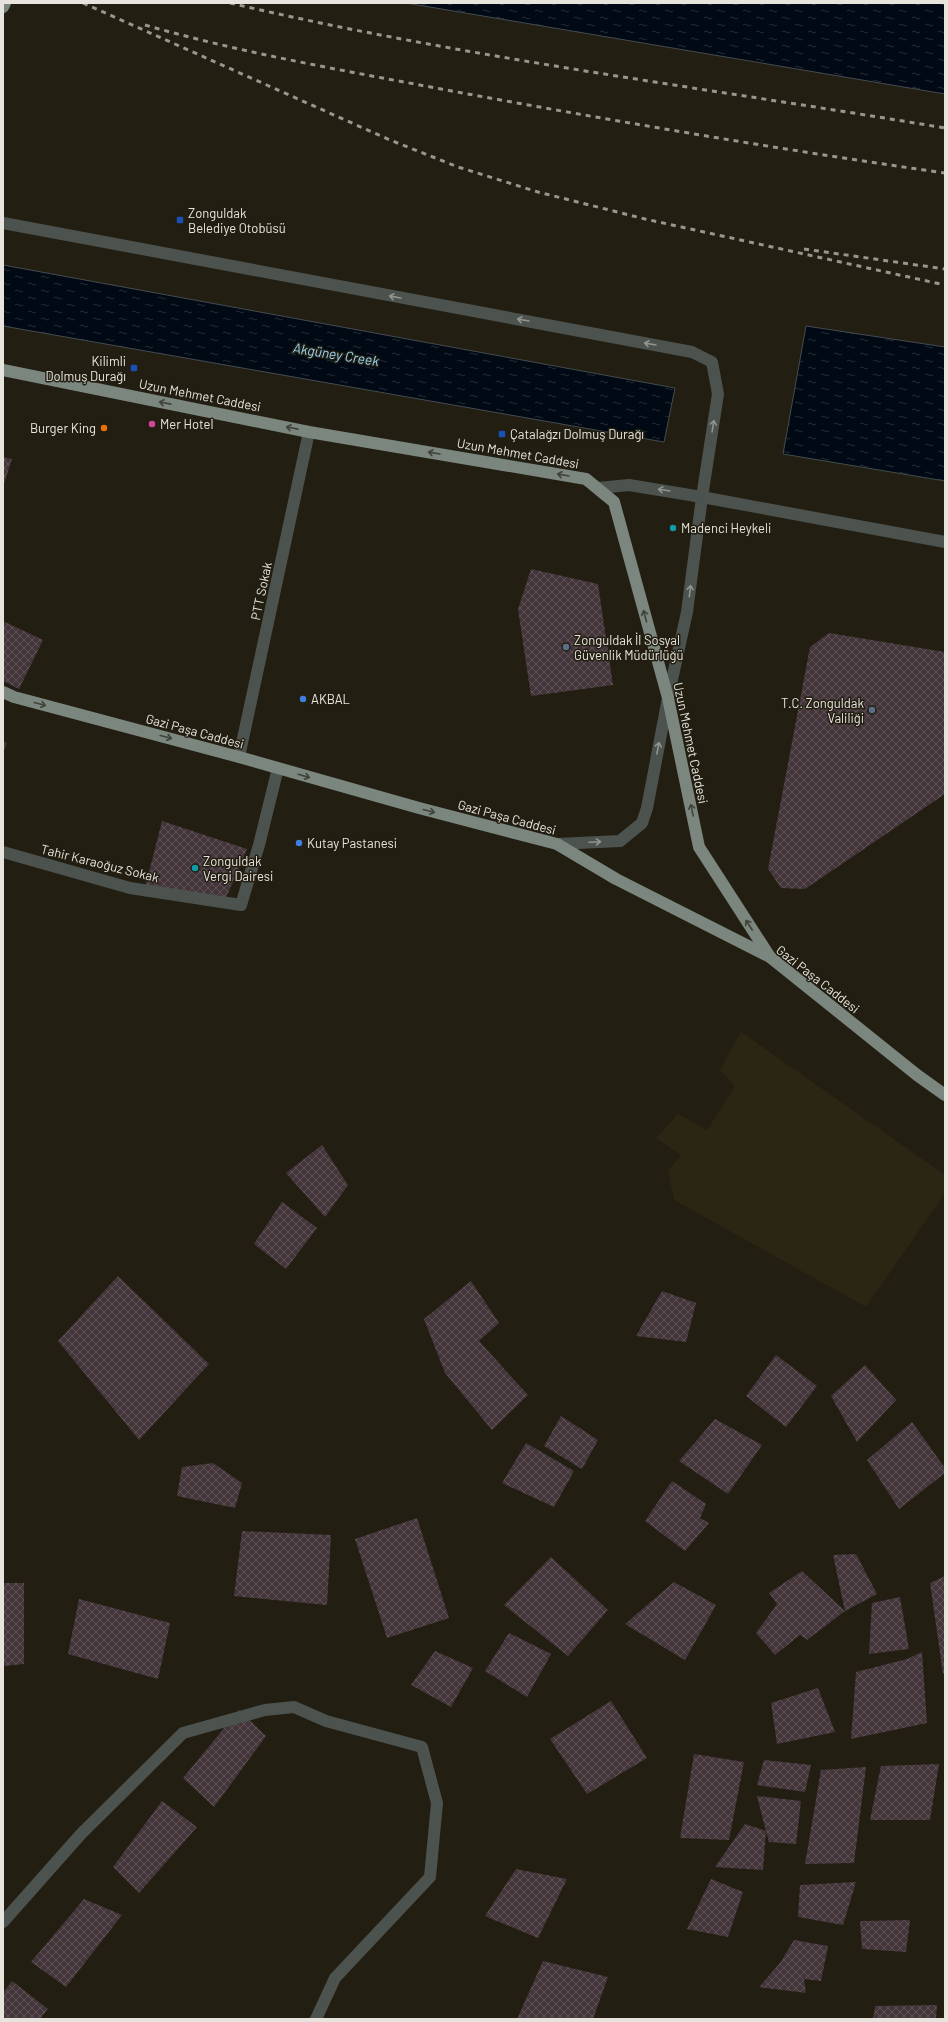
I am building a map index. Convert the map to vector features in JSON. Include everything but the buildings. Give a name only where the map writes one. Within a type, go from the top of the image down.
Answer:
[{"type":"main road","points":[[3,8],[4,3]]},
{"type":"main road","name":"Uzun Mehmet Caddesi","points":[[3,370],[310,432],[586,479],[598,488],[614,502],[668,698],[699,847],[770,957]]},
{"type":"main road","name":"Gazi Paşa Caddesi","points":[[3,692],[14,697],[556,844],[616,879],[770,957],[917,1075],[945,1095]]},
{"type":"street","points":[[3,223],[692,352],[712,362],[718,394],[702,496],[687,612],[668,698],[647,808],[642,823],[620,841],[556,844]]},
{"type":"street","name":"PTT Sokak","points":[[239,757],[310,432]]},
{"type":"street","points":[[598,488],[629,485],[702,496],[945,542]]},
{"type":"street","name":"Tahir Karaoğuz Sokak","points":[[3,852],[130,888],[241,905],[260,845],[278,768]]},
{"type":"street","points":[[3,1922],[81,1834],[183,1733],[265,1710],[294,1707],[326,1721],[422,1747],[437,1803],[430,1877],[334,1978],[316,2019]]},
{"type":"shaded area","points":[[741,1032],[945,1175],[945,1193],[866,1307],[674,1200],[668,1171],[681,1155],[656,1138],[678,1114],[707,1130],[735,1086],[720,1070]]},
{"type":"water","points":[[406,3],[945,3],[945,94]]},
{"type":"water","name":"Akgüney Creek","points":[[3,265],[675,388],[664,442],[3,326]]},
{"type":"water","points":[[806,326],[945,347],[945,481],[783,454]]},
{"type":"railway","points":[[83,3],[390,140],[458,167],[538,192],[645,219],[945,285]]},
{"type":"railway","points":[[230,3],[318,23],[497,56],[945,128]]},
{"type":"railway","points":[[145,25],[255,53],[441,89],[692,134],[945,173]]},
{"type":"railway","points":[[804,249],[945,269]]},
{"type":"place","name":"Zonguldak Belediye Otobüsü","points":[[180,220]]},
{"type":"place","name":"Kilimli Dolmuş Durağı","points":[[134,368]]},
{"type":"place","name":"Mer Hotel","points":[[152,424]]},
{"type":"place","name":"Burger King","points":[[104,428]]},
{"type":"place","name":"Çatalağzı Dolmuş Durağı","points":[[502,434]]},
{"type":"place","name":"Madenci Heykeli","points":[[673,528]]},
{"type":"place","name":"Zonguldak İl Sosyal Güvenlik Müdürlüğü","points":[[566,647]]},
{"type":"place","name":"AKBAL","points":[[303,699]]},
{"type":"place","name":"T.C. Zonguldak Valiliği","points":[[872,710]]},
{"type":"place","name":"Kutay Pastanesi","points":[[299,843]]},
{"type":"place","name":"Zonguldak Vergi Dairesi","points":[[195,868]]}]
